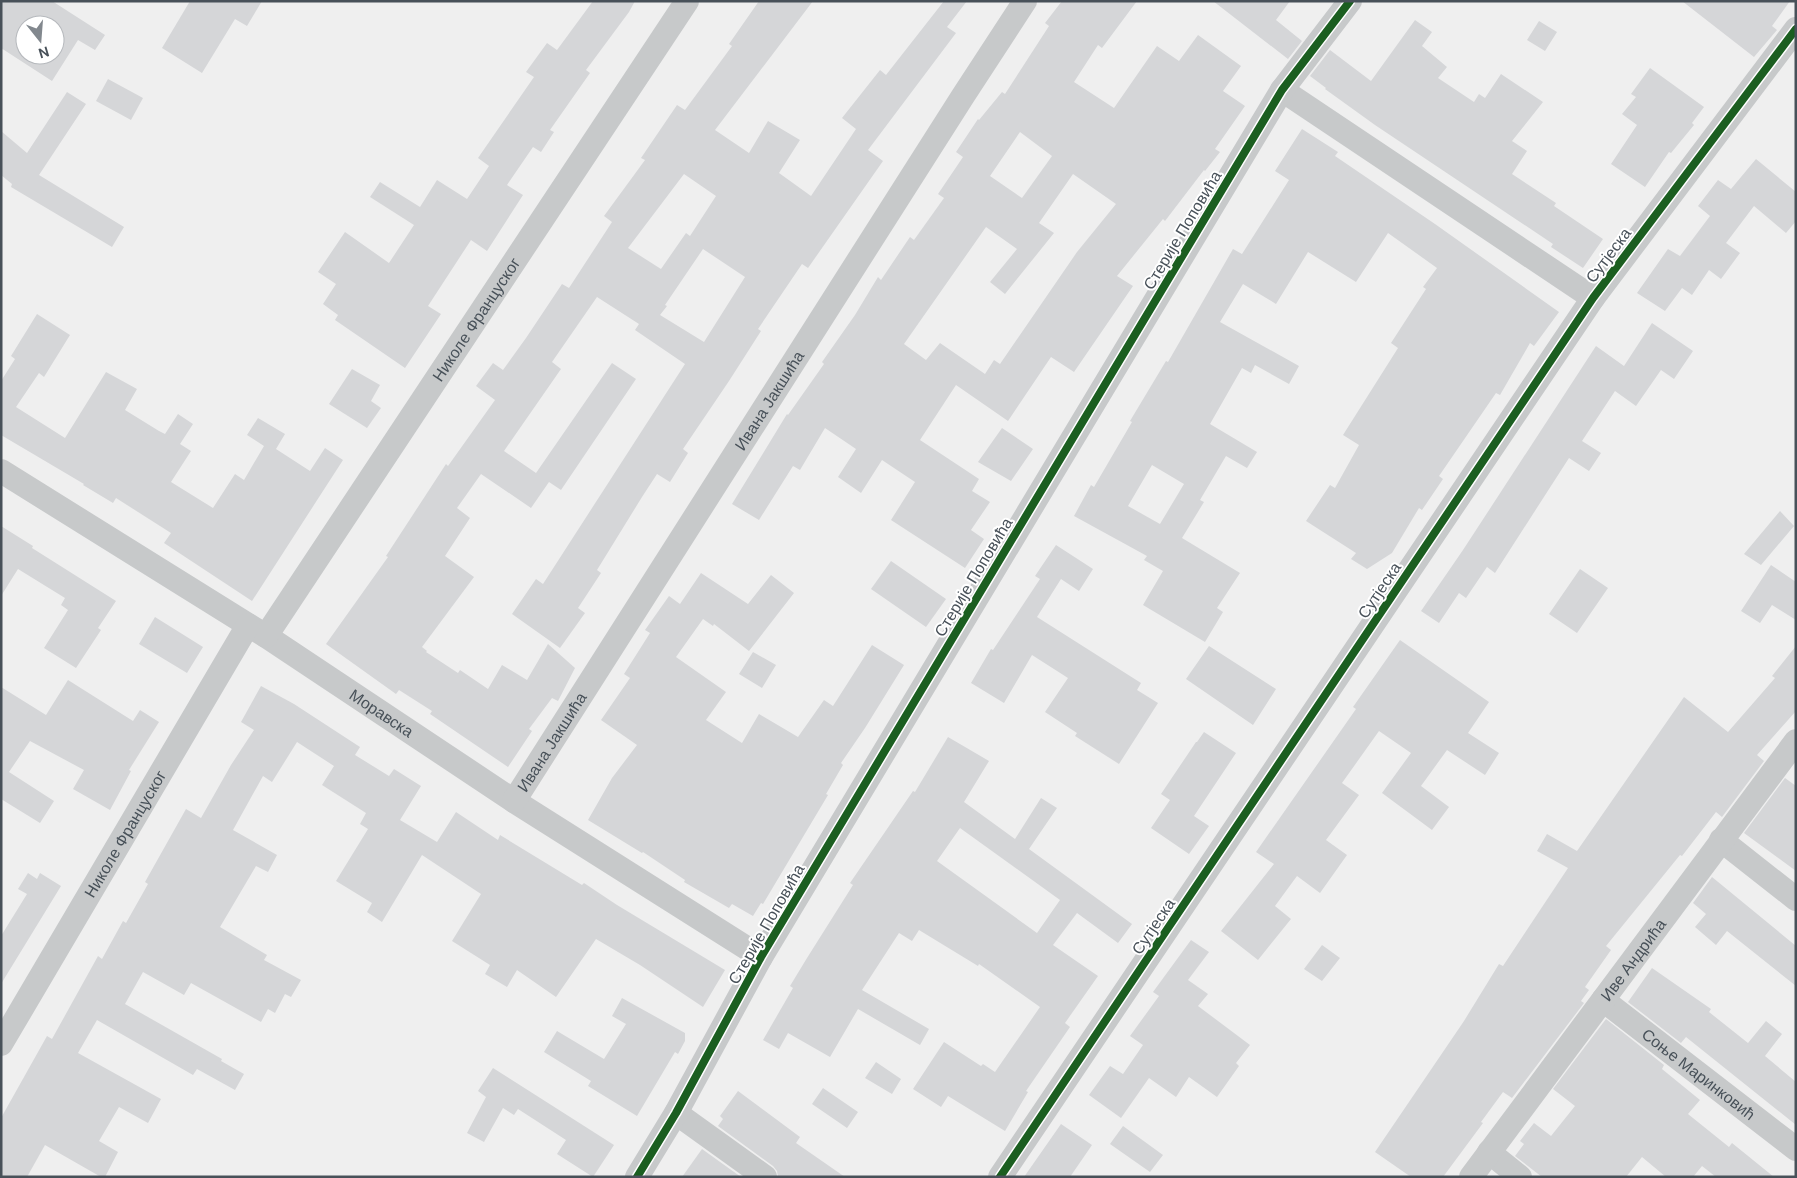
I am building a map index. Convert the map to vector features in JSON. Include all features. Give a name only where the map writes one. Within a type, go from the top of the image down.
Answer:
[{"type":"street","name":"Николе Француског","points":[[1,1044],[257,631],[687,1]]},
{"type":"street","name":"Ивана Јакшића","points":[[514,801],[1025,1]]},
{"type":"street","name":"Стерије Поповића","points":[[636,1177],[676,1113],[761,957],[1282,90],[1350,1]]},
{"type":"street","name":"Сутјеска","points":[[1000,1177],[1593,298],[1793,38]]},
{"type":"street","points":[[1282,90],[1593,298]]},
{"type":"street","name":"Моравска","points":[[1,471],[257,631],[514,801],[761,957]]},
{"type":"street","name":"Иве Андрића","points":[[1471,1177],[1720,840],[1796,742]]},
{"type":"street","points":[[1720,840],[1796,899]]},
{"type":"street","name":"Соње Маринковић","points":[[1603,1000],[1796,1149]]},
{"type":"street","points":[[676,1113],[765,1177]]},
{"type":"street","points":[[1489,1152],[1520,1177]]},
{"type":"building","points":[[1,1],[52,1],[105,35],[95,50],[78,40],[65,60],[65,15],[15,15],[15,57],[1,48]]},
{"type":"building","points":[[190,1],[262,1],[247,26],[235,19],[202,73],[162,48]]},
{"type":"building","points":[[593,1],[635,1],[586,70],[590,73],[550,130],[554,132],[541,152],[533,147],[507,185],[523,195],[487,251],[471,240],[428,306],[441,314],[405,368],[335,320],[338,315],[323,304],[336,284],[318,272],[345,232],[389,263],[414,225],[370,197],[380,182],[420,207],[437,180],[467,199],[489,166],[478,158],[534,77],[526,72],[547,43],[557,50]]},
{"type":"building","points":[[759,1],[813,1],[715,130],[749,153],[768,121],[800,140],[779,173],[811,196],[856,129],[842,118],[880,70],[886,75],[944,1],[967,1],[947,27],[956,33],[868,150],[883,161],[808,268],[802,264],[758,329],[761,331],[683,449],[688,453],[670,482],[657,474],[597,570],[601,573],[578,608],[585,613],[560,648],[512,614],[536,579],[543,584],[685,364],[635,330],[639,324],[597,297],[552,362],[561,369],[504,451],[536,473],[612,363],[636,379],[561,490],[549,482],[531,508],[481,474],[457,508],[470,518],[445,556],[474,577],[422,647],[426,652],[458,673],[460,670],[488,689],[502,665],[527,680],[548,644],[575,668],[558,701],[552,698],[529,729],[532,731],[508,767],[430,714],[432,711],[399,690],[396,694],[326,644],[388,557],[386,556],[446,464],[448,466],[495,400],[476,386],[493,363],[503,370],[562,284],[569,288],[612,222],[604,216],[645,160],[641,158],[677,105],[685,110],[732,46],[729,44]],"holes":[[[684,174],[716,196],[690,236],[686,233],[661,269],[628,248]],[[703,249],[745,277],[704,342],[660,315]]]},
{"type":"building","points":[[1062,1],[1137,1],[1102,48],[1098,45],[1074,82],[1114,108],[1157,46],[1179,61],[1198,35],[1241,66],[1223,91],[1245,106],[1215,149],[1220,152],[1165,221],[1163,219],[1117,276],[1133,286],[1074,372],[1051,357],[1008,421],[956,385],[920,440],[979,479],[972,491],[990,502],[971,530],[984,539],[965,568],[891,520],[915,482],[882,460],[861,493],[838,477],[856,449],[825,428],[800,470],[793,466],[759,520],[732,504],[787,414],[824,364],[822,362],[855,315],[878,277],[881,280],[910,237],[914,240],[944,198],[938,194],[963,157],[956,152],[978,119],[1002,92],[1005,94],[1049,26],[1045,23]],"holes":[[[1020,132],[1052,156],[1022,198],[990,176]],[[1073,174],[1116,204],[1077,252],[1000,364],[994,360],[985,374],[940,343],[926,360],[904,344],[986,227],[1017,249],[990,282],[1005,294],[1054,233],[1039,223]]]},
{"type":"building","points":[[1213,1],[1290,1],[1276,20],[1302,41],[1288,59]]},
{"type":"building","points":[[1682,1],[1790,1],[1772,26],[1777,30],[1754,57]]},
{"type":"building","points":[[1415,20],[1432,32],[1422,46],[1447,67],[1438,78],[1474,102],[1479,94],[1485,98],[1501,74],[1543,102],[1512,141],[1527,151],[1512,174],[1556,203],[1554,206],[1603,239],[1583,268],[1551,247],[1553,244],[1375,125],[1310,76],[1330,50],[1371,81]]},
{"type":"building","points":[[1539,21],[1557,32],[1545,51],[1527,40]]},
{"type":"building","points":[[27,65],[62,65],[52,81]]},
{"type":"building","points":[[1650,68],[1704,107],[1692,123],[1694,125],[1671,153],[1669,152],[1645,187],[1611,164],[1637,125],[1622,114],[1636,97],[1631,94]]},
{"type":"building","points":[[108,79],[143,98],[131,120],[96,101]]},
{"type":"building","points":[[67,92],[86,104],[39,175],[124,227],[112,247],[11,187],[12,184],[1,175],[1,131],[27,153]]},
{"type":"building","points":[[1302,129],[1338,152],[1335,156],[1559,312],[1534,346],[1530,343],[1500,395],[1496,393],[1439,476],[1443,479],[1422,510],[1419,508],[1392,553],[1367,569],[1351,559],[1356,553],[1306,521],[1330,485],[1335,488],[1359,445],[1343,435],[1398,348],[1391,343],[1426,289],[1423,287],[1437,268],[1388,233],[1356,282],[1308,252],[1276,304],[1243,284],[1220,322],[1299,366],[1289,384],[1255,365],[1251,373],[1242,368],[1210,424],[1257,452],[1247,468],[1226,456],[1200,500],[1204,502],[1182,538],[1240,573],[1217,608],[1223,612],[1205,642],[1143,605],[1163,571],[1144,560],[1147,556],[1074,516],[1091,485],[1094,487],[1132,422],[1130,421],[1166,361],[1168,362],[1233,249],[1242,254],[1289,180],[1275,171]],"holes":[[[1152,465],[1184,484],[1160,524],[1128,506]]]},
{"type":"building","points":[[1756,159],[1796,192],[1796,221],[1786,233],[1754,206],[1726,243],[1740,253],[1721,279],[1709,270],[1692,295],[1682,288],[1665,311],[1637,293],[1668,249],[1680,256],[1710,216],[1698,206],[1718,180],[1731,189]]},
{"type":"building","points":[[37,314],[70,335],[44,377],[39,373],[16,407],[65,438],[106,372],[137,389],[125,410],[159,431],[165,434],[178,414],[193,424],[180,444],[191,451],[171,482],[213,508],[235,474],[244,480],[264,446],[247,435],[258,418],[285,434],[276,449],[310,471],[325,448],[343,460],[252,601],[164,543],[171,533],[116,498],[113,503],[1,435],[1,381],[15,359],[11,356]]},
{"type":"building","points":[[1652,323],[1693,351],[1674,379],[1661,370],[1636,406],[1615,391],[1582,441],[1601,453],[1589,471],[1569,458],[1495,573],[1487,567],[1466,598],[1459,593],[1439,623],[1421,611],[1596,346],[1624,366]]},
{"type":"building","points":[[352,369],[380,385],[371,401],[381,408],[367,428],[329,404]]},
{"type":"building","points":[[1002,428],[1033,449],[1011,481],[978,462]]},
{"type":"building","points":[[1780,511],[1794,526],[1761,565],[1744,554]]},
{"type":"building","points":[[1,526],[116,601],[98,628],[101,630],[76,668],[44,648],[68,610],[61,605],[65,598],[18,569],[1,596]]},
{"type":"building","points":[[1056,545],[1093,569],[1079,591],[1061,579],[1037,617],[1141,683],[1137,690],[1158,703],[1119,764],[1075,736],[1077,733],[1045,712],[1068,678],[1032,655],[1004,703],[971,683],[991,649],[993,650],[1040,579],[1035,576]]},
{"type":"building","points":[[891,561],[946,599],[926,627],[871,589]]},
{"type":"building","points":[[1771,565],[1796,582],[1796,620],[1772,605],[1760,623],[1741,611]]},
{"type":"building","points":[[1580,569],[1608,588],[1577,633],[1549,614]]},
{"type":"building","points":[[701,573],[748,604],[771,575],[794,593],[749,651],[714,624],[713,626],[703,619],[676,657],[726,692],[706,720],[742,743],[759,714],[798,737],[824,700],[833,706],[872,645],[904,665],[841,763],[843,765],[826,794],[828,795],[763,904],[761,903],[753,916],[732,904],[729,908],[684,882],[685,880],[643,852],[588,820],[612,778],[637,745],[601,720],[630,678],[624,674],[650,633],[645,630],[669,596],[680,604]]},
{"type":"building","points":[[155,617],[203,647],[187,673],[139,644]]},
{"type":"building","points":[[1400,640],[1489,702],[1468,733],[1499,753],[1485,775],[1447,750],[1421,786],[1449,807],[1432,830],[1382,793],[1411,753],[1379,731],[1342,783],[1359,795],[1326,840],[1347,855],[1320,893],[1297,876],[1275,906],[1291,919],[1258,960],[1221,931],[1274,864],[1256,852],[1356,709],[1353,707]]},
{"type":"building","points":[[1209,646],[1276,689],[1253,725],[1186,679]]},
{"type":"building","points":[[1796,646],[1796,711],[1757,755],[1764,761],[1722,817],[1716,812],[1682,856],[1680,855],[1606,946],[1611,950],[1585,987],[1589,990],[1581,1001],[1584,1003],[1512,1098],[1503,1092],[1481,1122],[1483,1123],[1443,1177],[1411,1177],[1375,1152],[1464,1021],[1499,964],[1503,966],[1568,868],[1537,851],[1547,834],[1577,851],[1684,697],[1728,732],[1775,678],[1772,676]]},
{"type":"building","points":[[753,652],[776,665],[762,688],[739,674]]},
{"type":"building","points":[[68,680],[133,721],[140,710],[159,722],[129,770],[131,771],[110,810],[73,789],[84,770],[30,741],[9,772],[54,801],[40,823],[1,799],[1,687],[46,715]]},
{"type":"building","points":[[261,686],[294,704],[360,747],[355,755],[389,776],[394,769],[421,786],[400,820],[437,842],[456,812],[498,840],[500,835],[582,885],[584,883],[725,970],[703,1007],[640,965],[596,939],[556,997],[517,970],[507,987],[485,974],[490,965],[452,941],[481,894],[422,855],[382,922],[367,912],[372,903],[336,881],[368,829],[360,824],[366,813],[322,785],[334,766],[297,742],[272,782],[263,776],[233,830],[277,855],[268,872],[256,866],[220,927],[267,955],[264,960],[301,980],[291,997],[285,994],[275,1013],[268,1009],[261,1022],[191,983],[184,995],[143,972],[125,1004],[222,1059],[221,1061],[244,1074],[235,1090],[197,1069],[193,1075],[97,1020],[78,1053],[161,1099],[148,1123],[119,1107],[99,1141],[118,1152],[105,1177],[101,1177],[45,1145],[27,1177],[1,1177],[1,1118],[47,1036],[52,1039],[98,956],[102,959],[123,921],[126,923],[148,884],[145,882],[186,809],[201,818],[231,765],[254,730],[241,722]]},
{"type":"building","points":[[1204,732],[1236,753],[1194,816],[1209,826],[1189,854],[1151,828],[1170,800],[1161,794]]},
{"type":"building","points":[[948,737],[989,761],[964,802],[1015,839],[1041,798],[1057,808],[1029,849],[1132,924],[1118,943],[1077,913],[1053,945],[1098,976],[1065,1023],[1070,1027],[1026,1091],[1028,1092],[1005,1131],[948,1096],[941,1107],[913,1089],[944,1042],[981,1066],[983,1064],[995,1072],[1040,1007],[979,964],[978,966],[919,930],[912,941],[899,933],[862,990],[929,1029],[920,1045],[858,1009],[830,1057],[788,1033],[779,1049],[763,1040],[793,988],[790,986],[853,885],[850,883],[913,791],[915,792]],"holes":[[[960,828],[1060,900],[1037,933],[937,861]]]},
{"type":"building","points":[[1785,778],[1796,786],[1796,871],[1744,833]]},
{"type":"building","points":[[28,873],[37,879],[40,873],[61,886],[1,984],[1,936],[27,894],[18,889]]},
{"type":"building","points":[[1712,877],[1796,946],[1796,986],[1727,931],[1716,945],[1695,927],[1706,914],[1693,903]]},
{"type":"building","points":[[1191,940],[1209,952],[1188,980],[1208,994],[1198,1006],[1250,1045],[1236,1063],[1239,1066],[1217,1097],[1189,1077],[1176,1097],[1149,1078],[1121,1118],[1089,1095],[1110,1066],[1123,1074],[1143,1045],[1130,1036],[1159,996],[1153,992]]},
{"type":"building","points":[[1322,945],[1340,958],[1322,981],[1304,969]]},
{"type":"building","points":[[1652,968],[1711,1009],[1709,1012],[1748,1043],[1766,1021],[1782,1034],[1765,1056],[1796,1082],[1796,1125],[1686,1037],[1681,1043],[1628,1002]]},
{"type":"building","points":[[622,998],[685,1033],[685,1041],[678,1054],[675,1052],[637,1116],[588,1086],[591,1081],[544,1052],[557,1031],[604,1059],[626,1024],[612,1016]]},
{"type":"building","points":[[1606,1019],[1664,1065],[1662,1069],[1700,1100],[1688,1114],[1729,1147],[1732,1143],[1774,1177],[1716,1177],[1702,1166],[1693,1177],[1666,1177],[1642,1157],[1626,1177],[1542,1177],[1515,1156],[1524,1144],[1520,1141],[1534,1123],[1551,1136],[1575,1106],[1553,1089]]},
{"type":"building","points":[[876,1062],[901,1079],[892,1094],[865,1078]]},
{"type":"building","points":[[493,1068],[614,1145],[593,1177],[557,1154],[566,1140],[518,1109],[514,1115],[503,1108],[484,1142],[467,1133],[486,1097],[478,1091]]},
{"type":"building","points":[[823,1088],[858,1112],[847,1128],[812,1104]]},
{"type":"building","points":[[738,1091],[800,1137],[796,1143],[845,1177],[778,1177],[777,1171],[773,1166],[718,1126],[723,1119],[720,1116]]},
{"type":"building","points":[[1061,1124],[1092,1145],[1070,1177],[1024,1177]]},
{"type":"building","points":[[1123,1126],[1163,1155],[1150,1172],[1110,1144]]},
{"type":"building","points":[[702,1149],[741,1177],[682,1177]]},
{"type":"cycle path","points":[[637,1177],[676,1113],[761,957],[1282,90],[1350,1]]},
{"type":"cycle path","points":[[1000,1177],[1593,298],[1796,29]]}]
